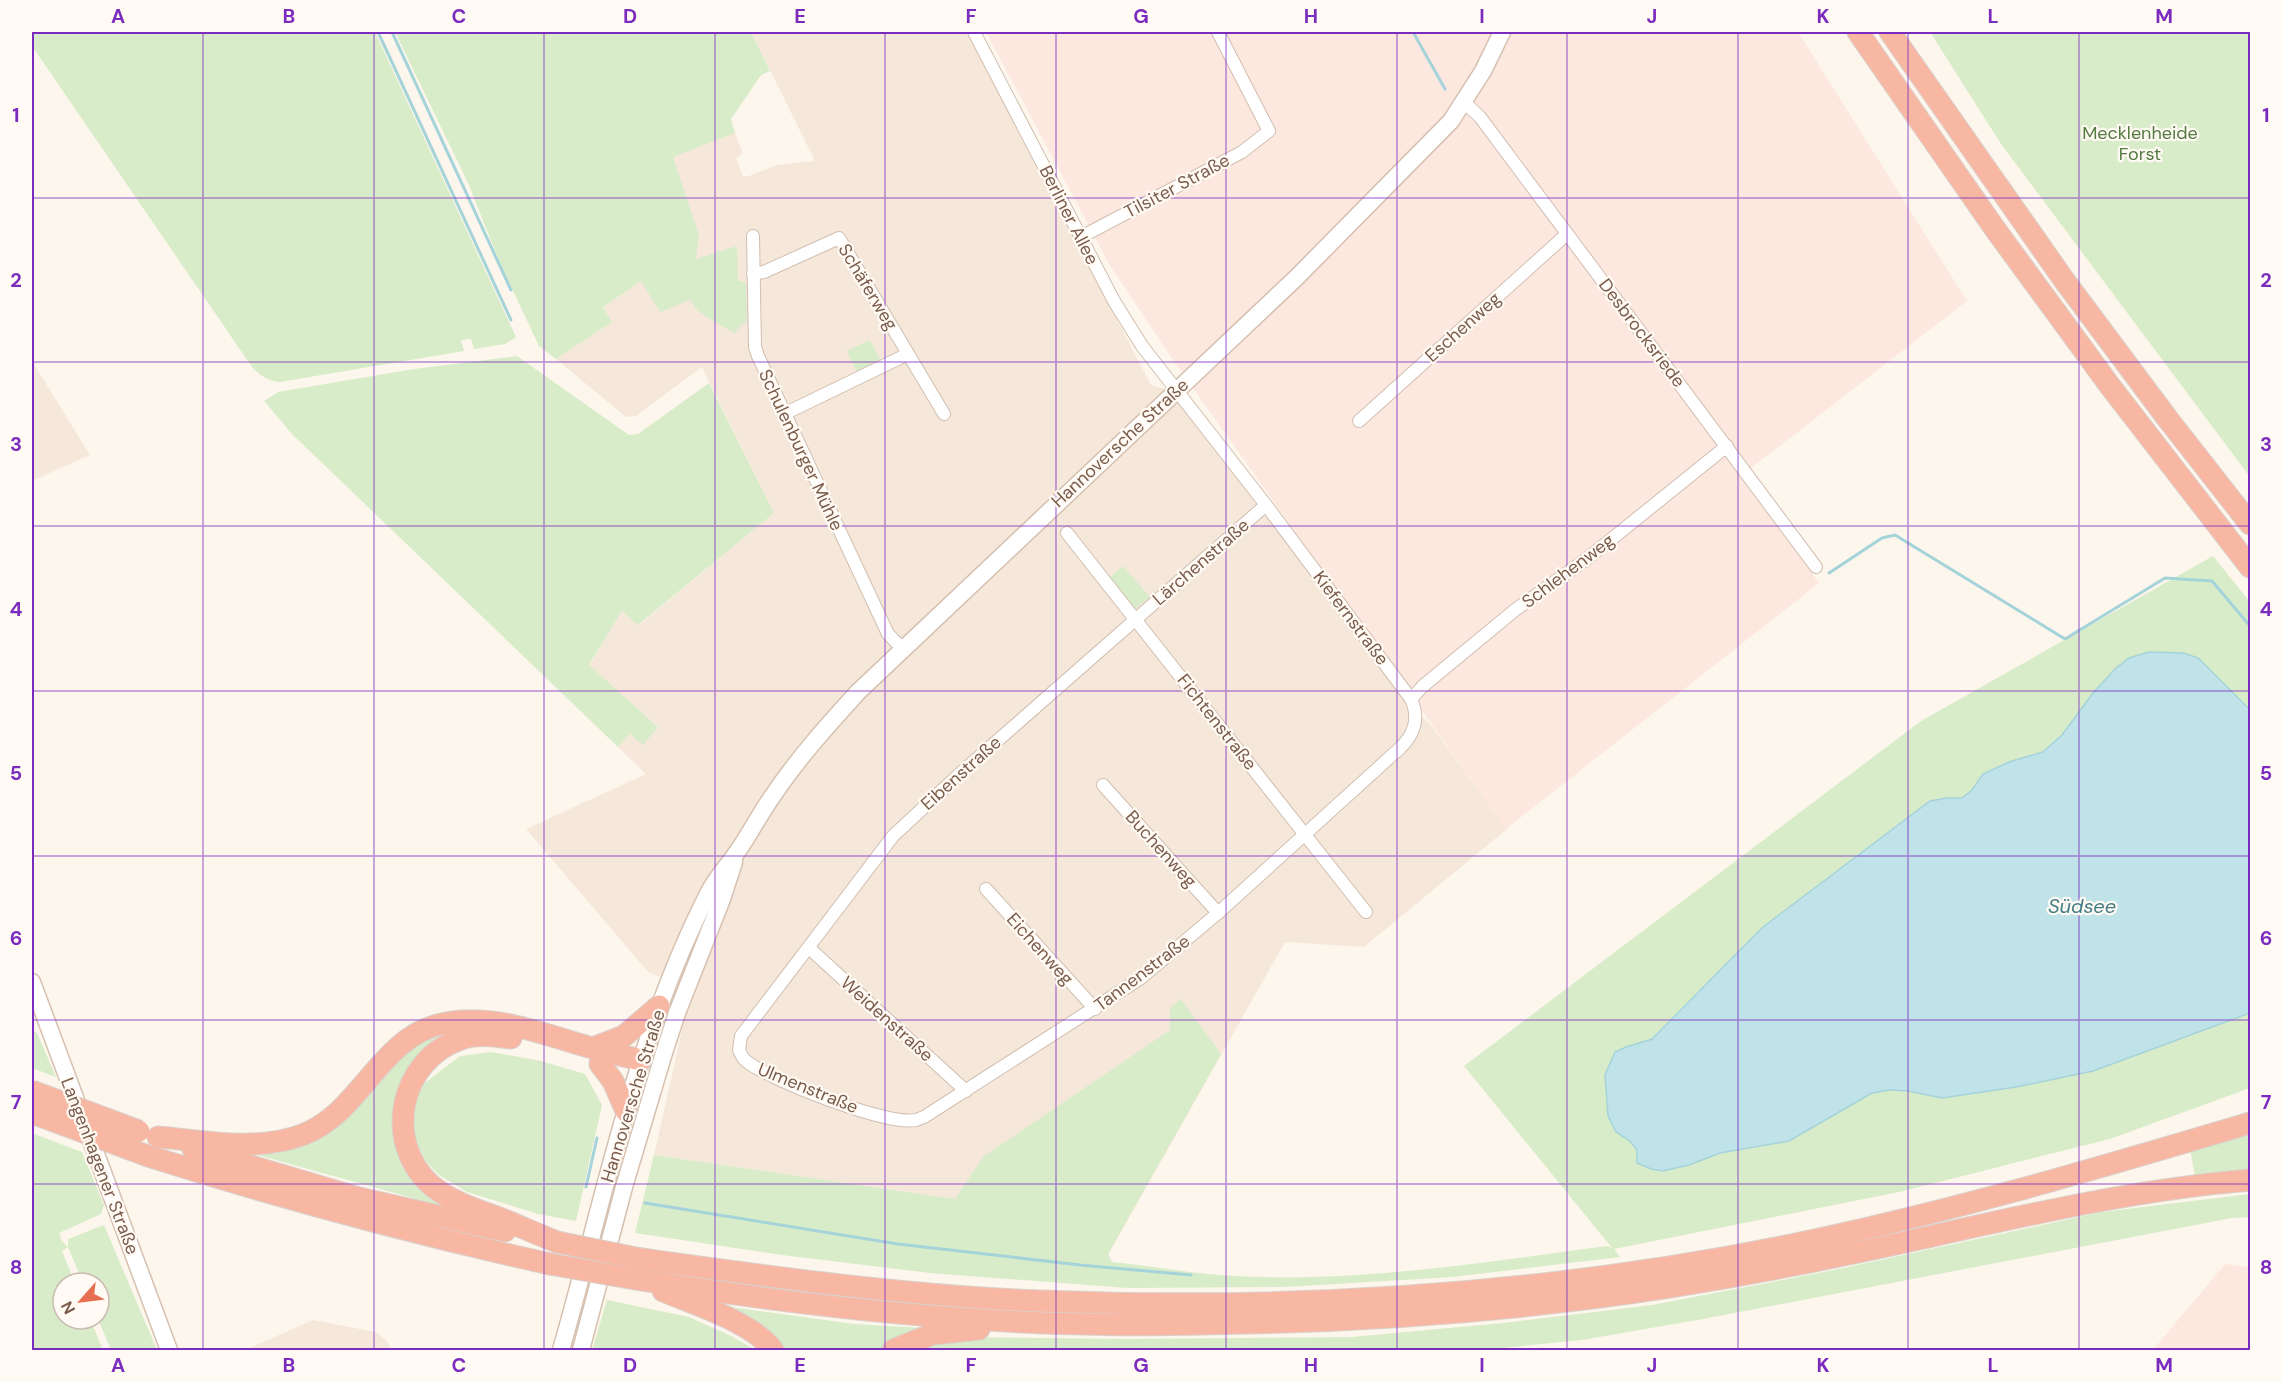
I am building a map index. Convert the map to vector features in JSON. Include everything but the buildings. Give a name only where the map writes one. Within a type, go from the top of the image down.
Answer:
[{"type":"highway","points":[[1858,32],[1995,229],[2147,436],[2250,567]]},
{"type":"highway","points":[[1890,32],[2064,280],[2250,525]]},
{"type":"highway","points":[[597,1056],[659,1006]]},
{"type":"highway","points":[[148,1134],[269,1144],[303,1135],[327,1122],[390,1053],[414,1034],[444,1023],[477,1020],[523,1027],[597,1056],[613,1081],[626,1112]]},
{"type":"highway","points":[[557,1242],[461,1204],[431,1185],[416,1167],[404,1139],[402,1124],[407,1093],[414,1077],[434,1053],[461,1039],[480,1036],[520,1039],[649,1070]]},
{"type":"highway","points":[[32,1091],[148,1134],[262,1170],[359,1197],[451,1220],[641,1259],[798,1281],[941,1295],[1039,1301],[1181,1304],[1345,1300],[1474,1291],[1666,1267],[1787,1245],[1922,1216],[2047,1183],[2250,1123]]},
{"type":"highway","points":[[32,1113],[148,1156],[260,1192],[353,1218],[550,1264],[794,1302],[938,1316],[1082,1324],[1348,1320],[1470,1312],[1601,1297],[1792,1266],[2062,1207],[2198,1184],[2250,1180]]},
{"type":"highway","points":[[635,1279],[738,1323],[767,1342],[773,1350]]},
{"type":"highway","points":[[893,1350],[933,1334],[962,1330],[1060,1332],[1082,1324]]},
{"type":"main road","name":"Hannoversche Straße","points":[[581,1350],[624,1187],[649,1070],[659,1006],[709,892],[775,791],[815,738],[902,648],[1296,278],[1451,121],[1483,71],[1502,32]]},
{"type":"main road","name":"Hannoversche Straße","points":[[561,1350],[626,1112],[677,1013],[722,899],[735,855]]},
{"type":"main road","name":"Langenhagener Straße","points":[[32,982],[169,1350]]},
{"type":"street","name":"Berliner Allee","points":[[974,32],[1114,301],[1142,346],[1177,390]]},
{"type":"street","name":"Tilsiter Straße","points":[[1081,237],[1242,152],[1269,131],[1218,32]]},
{"type":"street","name":"Desbrocksriede","points":[[1464,102],[1480,117],[1816,567]]},
{"type":"street","name":"Eschenweg","points":[[1359,421],[1568,234]]},
{"type":"street","name":"Schulenburger Mühle","points":[[753,236],[755,347],[784,414],[888,634],[902,648]]},
{"type":"street","name":"Schäferweg","points":[[753,274],[764,272],[839,238],[944,414]]},
{"type":"street","points":[[784,414],[908,354]]},
{"type":"street","name":"Kiefernstraße","points":[[1177,390],[1411,699]]},
{"type":"street","name":"Schlehenweg","points":[[1411,699],[1423,686],[1515,610],[1588,558],[1727,446]]},
{"type":"street","name":"Lärchenstraße","points":[[1136,619],[1266,505]]},
{"type":"street","name":"Fichtenstraße","points":[[1067,533],[1366,912]]},
{"type":"street","name":"Eibenstraße","points":[[809,948],[892,836],[1136,619]]},
{"type":"street","points":[[1304,836],[1408,741],[1413,734],[1416,718],[1411,699]]},
{"type":"street","name":"Buchenweg","points":[[1103,785],[1218,913]]},
{"type":"street","name":"Tannenstraße","points":[[966,1091],[1140,978],[1218,913],[1304,836]]},
{"type":"street","name":"Eichenweg","points":[[986,889],[1095,1009]]},
{"type":"street","name":"Ulmenstraße","points":[[809,948],[741,1036],[739,1050],[747,1062],[807,1091],[845,1106],[905,1120],[924,1117],[966,1091]]},
{"type":"street","name":"Weidenstraße","points":[[809,948],[966,1091]]},
{"type":"shaded area","points":[[751,32],[967,32],[1151,385],[1170,390],[1409,705],[1430,724],[1507,829],[1364,947],[1285,942],[1108,1255],[955,1199],[654,1155],[691,990],[648,972],[526,829],[646,774],[618,747],[630,734],[658,727],[589,666],[622,611],[639,625],[774,513],[702,367],[636,416],[626,417],[556,359],[612,322],[603,307],[641,281],[690,300],[710,318],[734,332],[746,282],[738,282],[695,259],[699,235],[672,157],[735,133],[742,151],[736,158],[743,176],[749,176],[776,165],[815,161]]},
{"type":"shaded area","points":[[986,32],[1798,32],[1967,301],[1742,475],[1819,583],[1506,829],[1171,357],[1109,264]]},
{"type":"shaded area","points":[[32,361],[90,455],[32,481]]},
{"type":"shaded area","points":[[2225,1264],[2250,1267],[2250,1350],[2153,1350]]},
{"type":"shaded area","points":[[313,1320],[376,1332],[385,1339],[392,1350],[245,1350]]},
{"type":"green space","points":[[32,32],[375,32],[516,337],[505,344],[474,349],[471,339],[461,340],[464,351],[280,382],[265,378],[252,367],[32,46]]},
{"type":"green space","points":[[395,32],[751,32],[770,71],[761,75],[731,119],[735,133],[673,157],[699,235],[696,259],[737,246],[738,281],[746,282],[747,320],[734,333],[704,315],[690,300],[660,312],[641,281],[603,307],[612,322],[556,359],[539,346],[499,261],[469,185]]},
{"type":"green space","name":"Mecklenheide Forst","points":[[1930,32],[2250,32],[2250,477],[2001,144]]},
{"type":"green space","points":[[870,340],[881,361],[857,373],[847,351]]},
{"type":"green space","points":[[517,356],[629,435],[638,434],[709,383],[774,513],[638,625],[622,611],[589,665],[658,727],[643,745],[630,734],[618,747],[293,435],[264,401],[278,392],[414,369]]},
{"type":"green space","points":[[2213,556],[2250,602],[2250,710],[2198,658],[2183,653],[2149,652],[2129,658],[2093,693],[2062,735],[2043,752],[2009,762],[1983,774],[1972,790],[1962,798],[1930,801],[1763,927],[1652,1039],[1615,1052],[1605,1075],[1608,1116],[1616,1132],[1630,1141],[1637,1150],[1637,1163],[1701,1161],[1720,1153],[1789,1141],[1872,1093],[1889,1090],[1908,1091],[1942,1098],[2016,1087],[2093,1071],[2250,1013],[2250,1088],[2110,1139],[1899,1192],[1614,1249],[1620,1257],[1453,1277],[1285,1287],[1127,1288],[930,1273],[782,1255],[635,1233],[654,1155],[955,1199],[983,1157],[1170,1030],[1170,1008],[1181,999],[1221,1054],[1108,1254],[1112,1262],[1220,1275],[1328,1277],[1421,1270],[1607,1246],[1612,1248],[1464,1066],[1921,721]]},
{"type":"green space","points":[[1123,566],[1150,597],[1135,609],[1109,578]]},
{"type":"green space","points":[[32,1031],[37,1033],[56,1077],[32,1068]]},
{"type":"green space","points":[[428,1031],[518,1034],[434,1047],[396,1134],[456,1210],[247,1152],[292,1144]]},
{"type":"green space","points":[[491,1052],[541,1061],[585,1074],[602,1105],[576,1221],[538,1214],[467,1192],[439,1175],[422,1158],[414,1136],[413,1108],[421,1086],[460,1056]]},
{"type":"green space","points":[[2250,1132],[2250,1172],[2195,1176],[2190,1149]]},
{"type":"green space","points":[[32,1133],[82,1152],[104,1205],[101,1214],[59,1233],[62,1241],[68,1247],[62,1251],[70,1271],[51,1271],[51,1331],[95,1331],[103,1350],[32,1350]]},
{"type":"green space","points":[[2250,1194],[2250,1217],[2232,1218],[1582,1340],[1483,1350],[910,1350],[962,1337],[1127,1339],[1352,1337],[1503,1323],[1652,1305],[1834,1270],[2102,1212]]},
{"type":"green space","points":[[104,1225],[157,1350],[111,1350],[103,1331],[111,1331],[111,1271],[78,1271],[68,1247],[68,1239]]},
{"type":"green space","points":[[607,1300],[689,1317],[756,1350],[592,1350]]},
{"type":"green space","points":[[723,1306],[854,1324],[924,1328],[883,1350],[783,1350]]},
{"type":"water","name":"Südsee","points":[[2149,652],[2183,653],[2198,658],[2250,710],[2250,1013],[2093,1071],[2016,1087],[1942,1098],[1908,1091],[1889,1090],[1872,1093],[1789,1141],[1720,1153],[1689,1165],[1663,1171],[1637,1163],[1637,1150],[1630,1141],[1616,1132],[1608,1116],[1605,1075],[1615,1052],[1652,1039],[1763,927],[1930,801],[1962,798],[1972,790],[1983,774],[2009,762],[2043,752],[2062,735],[2093,693],[2116,668],[2129,658]]},
{"type":"waterway","points":[[378,32],[511,320]]},
{"type":"waterway","points":[[392,32],[511,290]]},
{"type":"waterway","points":[[1413,32],[1445,89]]},
{"type":"waterway","points":[[1829,573],[1882,538],[1895,535],[2065,639],[2165,578],[2212,581],[2250,626]]},
{"type":"waterway","points":[[586,1187],[597,1138]]},
{"type":"waterway","points":[[645,1203],[898,1244],[1191,1275]]}]
